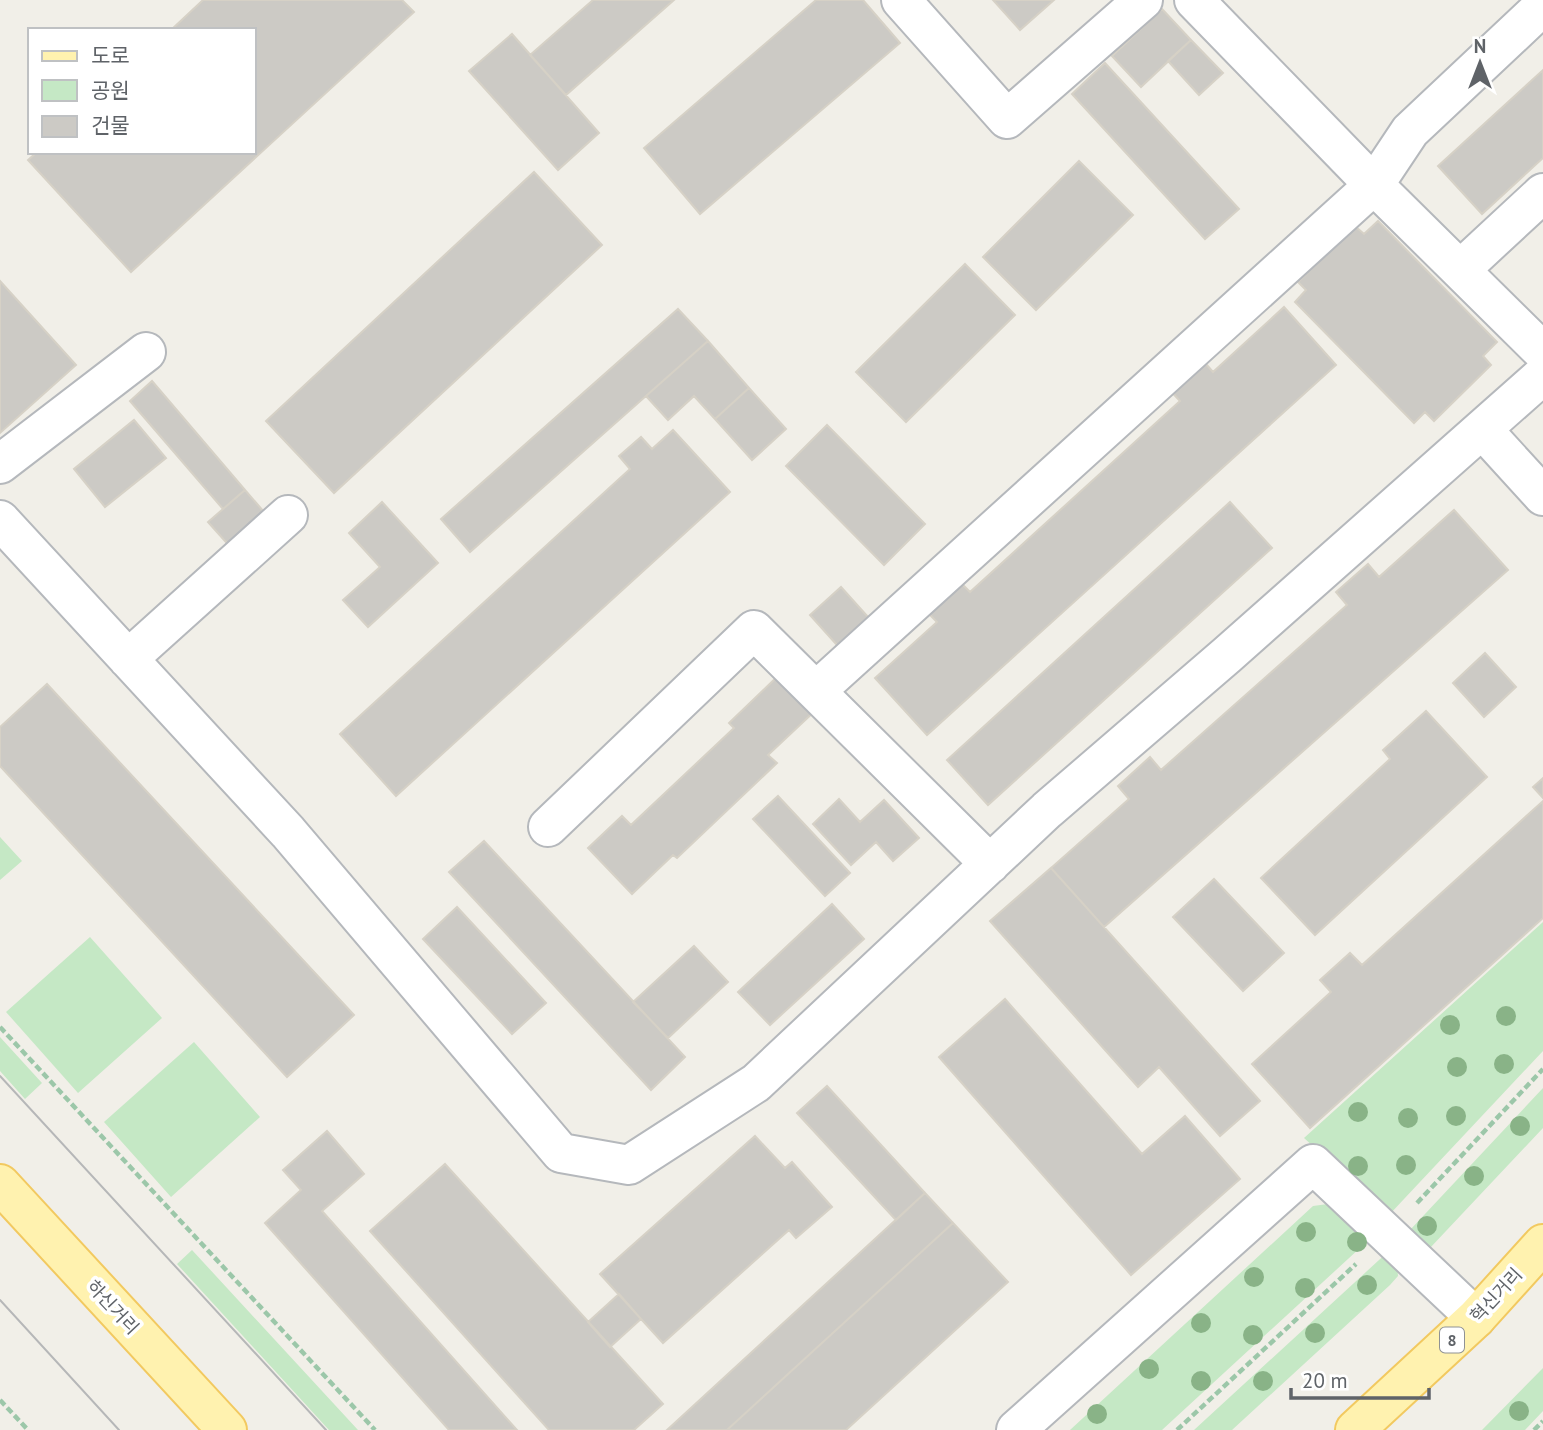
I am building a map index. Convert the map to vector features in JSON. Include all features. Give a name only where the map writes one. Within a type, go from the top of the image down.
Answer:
[{"type":"main road","name":"하신거리","points":[[0,1184],[227,1430]]},
{"type":"main road","name":"혁신거리","points":[[1355,1430],[1476,1318],[1543,1244]]},
{"type":"street","points":[[901,0],[1007,119],[1143,0]]},
{"type":"street","points":[[1194,0],[1374,186],[1543,352]]},
{"type":"street","points":[[816,691],[1374,186],[1410,131],[1543,6]]},
{"type":"street","points":[[1460,270],[1543,193]]},
{"type":"street","points":[[0,464],[146,352]]},
{"type":"street","points":[[0,520],[288,832],[561,1153],[629,1165],[756,1083],[1047,810],[1543,375]]},
{"type":"street","points":[[1482,429],[1543,496]]},
{"type":"street","points":[[128,659],[288,515]]},
{"type":"street","points":[[548,827],[754,629],[990,864]]},
{"type":"street","points":[[1016,1430],[1313,1164],[1476,1318]]},
{"type":"path","points":[[0,1027],[375,1430]]},
{"type":"path","points":[[0,1400],[28,1430]]},
{"type":"path","points":[[1534,1430],[1543,1421]]},
{"type":"green space","points":[[0,837],[22,861],[0,880]]},
{"type":"green space","points":[[1543,922],[1543,1051],[1389,1215],[1304,1138]]},
{"type":"green space","points":[[90,937],[162,1018],[78,1093],[6,1012]]},
{"type":"green space","points":[[0,1037],[42,1083],[25,1099],[0,1071]]},
{"type":"green space","points":[[194,1042],[260,1117],[171,1197],[104,1122]]},
{"type":"green space","points":[[1543,1088],[1543,1128],[1430,1248],[1410,1230]]},
{"type":"green space","points":[[1328,1204],[1373,1236],[1162,1430],[1070,1430],[1313,1206]]},
{"type":"green space","points":[[1391,1249],[1397,1261],[1398,1276],[1390,1285],[1232,1430],[1194,1430]]},
{"type":"green space","points":[[192,1250],[358,1430],[329,1430],[177,1264]]},
{"type":"green space","points":[[1543,1368],[1543,1411],[1525,1430],[1482,1430]]},
{"type":"building","points":[[203,0],[402,0],[414,12],[131,272],[28,160],[35,154],[256,154],[256,28],[173,28]]},
{"type":"building","points":[[593,0],[674,0],[566,95],[530,55]]},
{"type":"building","points":[[816,0],[863,0],[900,43],[700,214],[644,148]]},
{"type":"building","points":[[993,0],[1054,0],[1020,30]]},
{"type":"building","points":[[1162,9],[1191,40],[1141,87],[1112,56]]},
{"type":"building","points":[[512,34],[599,133],[558,170],[469,71]]},
{"type":"building","points":[[1191,40],[1223,73],[1199,95],[1168,61]]},
{"type":"building","points":[[1105,63],[1239,209],[1205,239],[1072,94]]},
{"type":"building","points":[[1543,70],[1543,158],[1482,214],[1438,166]]},
{"type":"building","points":[[1079,161],[1133,215],[1036,310],[983,257]]},
{"type":"building","points":[[534,172],[602,245],[334,493],[266,421]]},
{"type":"building","points":[[1378,221],[1497,342],[1483,356],[1491,365],[1434,421],[1425,412],[1414,423],[1295,302],[1306,290],[1298,282],[1355,226],[1364,234]]},
{"type":"building","points":[[965,264],[1015,315],[906,422],[856,372]]},
{"type":"building","points":[[0,281],[76,365],[0,433]]},
{"type":"building","points":[[1284,307],[1336,365],[927,735],[875,678],[937,622],[922,607],[955,577],[970,592],[1180,401],[1166,386],[1199,356],[1213,372]]},
{"type":"building","points":[[678,309],[708,341],[470,552],[441,519]]},
{"type":"building","points":[[708,341],[749,388],[715,419],[694,396],[668,420],[646,396]]},
{"type":"building","points":[[152,381],[245,490],[223,509],[130,401]]},
{"type":"building","points":[[749,388],[786,429],[752,460],[715,419]]},
{"type":"building","points":[[134,420],[166,458],[105,507],[74,469]]},
{"type":"building","points":[[827,425],[925,524],[884,565],[786,466]]},
{"type":"building","points":[[673,430],[730,492],[396,796],[340,734],[630,469],[619,456],[641,437],[652,449]]},
{"type":"building","points":[[245,490],[271,520],[234,551],[208,522]]},
{"type":"building","points":[[382,502],[438,563],[368,627],[343,600],[380,567],[349,533]]},
{"type":"building","points":[[1230,502],[1272,548],[988,805],[947,760]]},
{"type":"building","points":[[1454,510],[1508,570],[1104,927],[1051,868],[1129,799],[1118,786],[1150,757],[1161,770],[1347,605],[1336,592],[1368,564],[1379,577]]},
{"type":"building","points":[[841,587],[868,617],[837,645],[810,615]]},
{"type":"building","points":[[1485,653],[1516,687],[1484,717],[1453,683]]},
{"type":"building","points":[[781,673],[816,710],[768,755],[777,763],[677,858],[673,855],[632,894],[588,848],[622,816],[631,825],[734,728],[729,723]]},
{"type":"building","points":[[47,684],[354,1015],[287,1077],[0,766],[0,727]]},
{"type":"building","points":[[1426,711],[1487,777],[1315,935],[1261,878],[1390,759],[1383,750]]},
{"type":"building","points":[[1543,778],[1543,798],[1533,787]]},
{"type":"building","points":[[778,796],[850,873],[825,896],[753,819]]},
{"type":"building","points":[[839,799],[860,822],[884,800],[919,838],[893,861],[876,842],[851,865],[813,824]]},
{"type":"building","points":[[1543,801],[1543,918],[1310,1128],[1252,1064],[1331,992],[1320,980],[1350,953],[1362,965]]},
{"type":"building","points":[[484,841],[685,1057],[651,1090],[449,872]]},
{"type":"building","points":[[1051,868],[1260,1101],[1220,1136],[1159,1067],[1138,1087],[990,921]]},
{"type":"building","points":[[1214,879],[1284,953],[1243,991],[1173,917]]},
{"type":"building","points":[[832,904],[864,939],[770,1025],[738,992]]},
{"type":"building","points":[[457,907],[546,1003],[512,1034],[423,939]]},
{"type":"building","points":[[694,946],[728,982],[668,1038],[633,1002]]},
{"type":"building","points":[[1005,999],[1142,1154],[1185,1116],[1240,1179],[1131,1275],[939,1057]]},
{"type":"building","points":[[827,1086],[925,1193],[896,1220],[797,1113]]},
{"type":"building","points":[[327,1131],[364,1174],[322,1211],[517,1430],[449,1430],[265,1223],[301,1190],[283,1170]]},
{"type":"building","points":[[755,1136],[785,1168],[792,1162],[832,1207],[796,1238],[789,1230],[663,1343],[600,1274]]},
{"type":"building","points":[[445,1164],[663,1404],[634,1430],[549,1430],[370,1231]]},
{"type":"building","points":[[925,1193],[953,1223],[727,1430],[667,1430]]},
{"type":"building","points":[[953,1223],[1008,1282],[846,1430],[727,1430]]},
{"type":"building","points":[[619,1294],[641,1319],[610,1347],[588,1322]]},
{"type":"tram line","points":[[0,1076],[326,1430]]},
{"type":"tram line","points":[[0,1300],[119,1430]]}]
